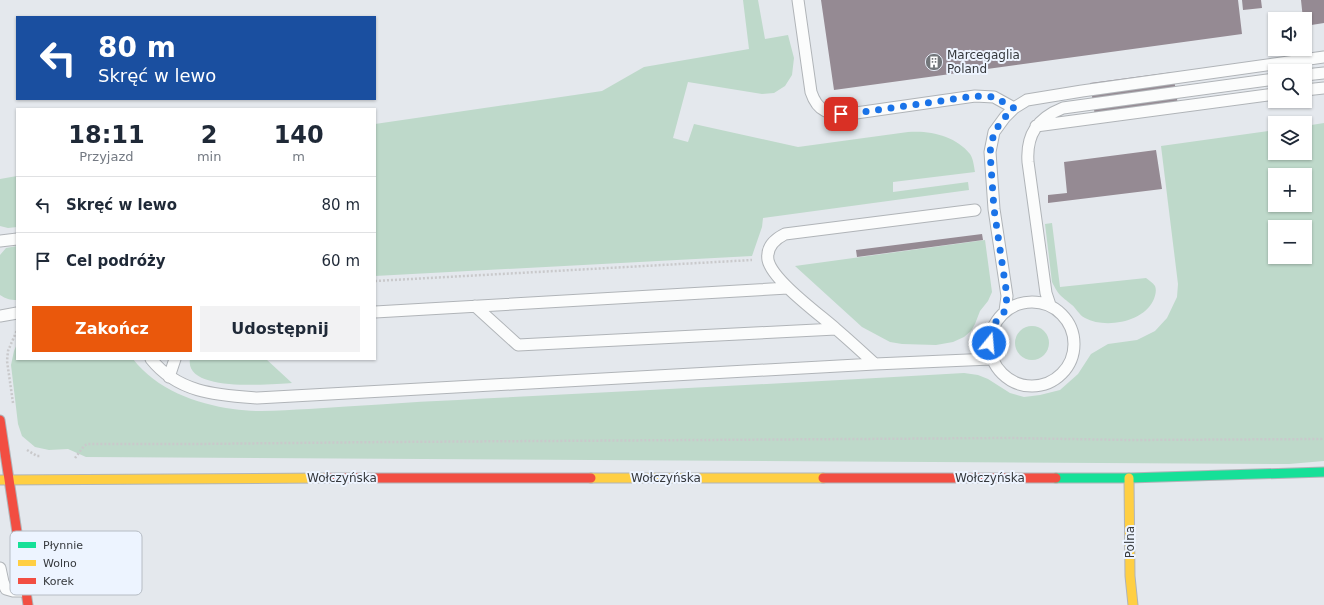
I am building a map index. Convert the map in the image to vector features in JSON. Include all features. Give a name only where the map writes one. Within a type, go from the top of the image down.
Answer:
[{"type":"main road","points":[[0,420],[4,480],[14,531]]},
{"type":"main road","name":"Wołczyńska","points":[[4,480],[75,478],[1129,478],[1324,472]]},
{"type":"main road","name":"Polna","points":[[1129,478],[1130,576],[1132,605]]},
{"type":"main road","points":[[27,595],[28,605]]},
{"type":"lane","points":[[798,0],[811,92],[814,101],[822,110],[832,114],[849,114],[975,96],[994,97],[1014,108]]},
{"type":"lane","points":[[1005,311],[1007,296],[994,209],[990,152],[994,132],[1014,108],[1027,100],[1324,57]]},
{"type":"lane","points":[[1312,74],[1324,73]]},
{"type":"lane","points":[[1050,305],[1046,293],[1037,234],[1027,153],[1028,143],[1036,126],[1046,117],[1063,108],[1268,80]]},
{"type":"lane","points":[[1312,89],[1324,88]]},
{"type":"lane","points":[[1036,126],[1268,95]]},
{"type":"lane","points":[[875,364],[788,288],[770,267],[768,258],[770,246],[775,240],[785,234],[975,210]]},
{"type":"lane","points":[[0,241],[16,239]]},
{"type":"lane","points":[[376,312],[788,288]]},
{"type":"lane","points":[[1027,302],[1039,302],[1050,305],[1060,312],[1068,321],[1073,332],[1072,358],[1066,370],[1056,379],[1044,385],[1030,386],[1017,384],[1005,377],[996,368],[991,359],[989,343],[991,331],[997,320],[1005,311],[1016,305],[1027,302]]},
{"type":"lane","points":[[475,306],[518,345],[836,329]]},
{"type":"lane","points":[[0,316],[16,313]]},
{"type":"lane","points":[[152,360],[158,368],[169,377],[181,384],[199,391],[229,396],[257,398],[991,359]]},
{"type":"lane","points":[[169,377],[175,360]]},
{"type":"lane","points":[[0,568],[6,589],[10,590]]},
{"type":"path","points":[[376,281],[750,261],[768,258]]},
{"type":"path","points":[[14,405],[7,361],[8,351],[16,332]]},
{"type":"path","points":[[75,478],[76,457],[87,444],[1001,438],[1130,440],[1324,439]]},
{"type":"path","points":[[22,447],[37,456],[45,456]]},
{"type":"path","points":[[68,457],[76,457]]},
{"type":"green space","points":[[743,0],[758,0],[765,39],[788,35],[794,58],[792,75],[785,86],[774,93],[762,94],[688,82],[673,138],[688,142],[694,124],[798,147],[908,132],[934,133],[958,143],[964,148],[971,156],[975,172],[893,182],[893,192],[968,182],[969,190],[763,218],[762,227],[752,256],[376,276],[376,124],[602,91],[644,67],[749,49]]},
{"type":"green space","points":[[1324,123],[1324,461],[1289,464],[86,457],[68,449],[49,450],[35,447],[22,436],[18,424],[11,365],[16,346],[16,360],[134,360],[142,370],[153,379],[165,387],[191,399],[219,407],[252,411],[964,373],[978,375],[988,379],[1010,393],[1024,397],[1040,395],[1060,390],[1078,374],[1091,354],[1108,344],[1137,340],[1155,331],[1167,318],[1177,297],[1178,284],[1161,146],[1268,131],[1268,160],[1312,160],[1312,125]]},
{"type":"green space","points":[[16,176],[16,227],[8,228],[0,226],[0,179]]},
{"type":"green space","points":[[1052,223],[1060,287],[1146,278],[1155,286],[1156,290],[1154,299],[1148,308],[1141,314],[1123,322],[1103,323],[1093,321],[1081,315],[1060,295],[1052,282],[1045,224]]},
{"type":"green space","points":[[985,240],[992,292],[988,301],[980,311],[971,331],[964,337],[953,342],[936,345],[902,344],[890,342],[862,327],[795,266]]},
{"type":"green space","points":[[16,246],[16,300],[0,295],[0,255],[6,248]]},
{"type":"green space","points":[[1029,326],[1035,326],[1039,327],[1046,333],[1049,343],[1048,350],[1042,357],[1035,360],[1029,360],[1025,359],[1018,353],[1015,346],[1015,340],[1016,336],[1022,329]]},
{"type":"green space","points":[[190,360],[267,360],[292,383],[250,385],[215,382],[201,377],[192,370]]},
{"type":"building","name":"Marcegaglia Poland","points":[[821,0],[1238,0],[1242,34],[834,90]]},
{"type":"building","points":[[1242,0],[1261,0],[1262,8],[1243,10]]},
{"type":"building","points":[[1301,0],[1324,0],[1324,23],[1312,25],[1312,12],[1302,12]]},
{"type":"building","points":[[1173,72],[1179,112],[1096,123],[1090,83]]},
{"type":"building","points":[[1156,150],[1162,189],[1048,203],[1048,195],[1067,193],[1064,162]]},
{"type":"building","points":[[982,234],[983,240],[857,257],[856,250]]},
{"type":"traffic: fast","points":[[1056,478],[1129,478],[1324,472]]},
{"type":"traffic: slow","points":[[0,480],[325,478]]},
{"type":"traffic: slow","points":[[591,478],[823,478]]},
{"type":"traffic: slow","points":[[1129,478],[1130,576],[1133,605]]},
{"type":"traffic: jam","points":[[0,420],[17,531]]},
{"type":"traffic: jam","points":[[325,478],[591,478]]},
{"type":"traffic: jam","points":[[823,478],[1056,478]]},
{"type":"traffic: jam","points":[[26,595],[28,605]]},
{"type":"place","name":"Marcegaglia Poland","points":[[934,62]]},
{"type":"route","points":[[841,114],[975,96],[994,97],[1014,108],[994,132],[990,152],[990,172],[994,209],[1007,296],[1005,311],[997,320],[991,331],[989,343]]}]
